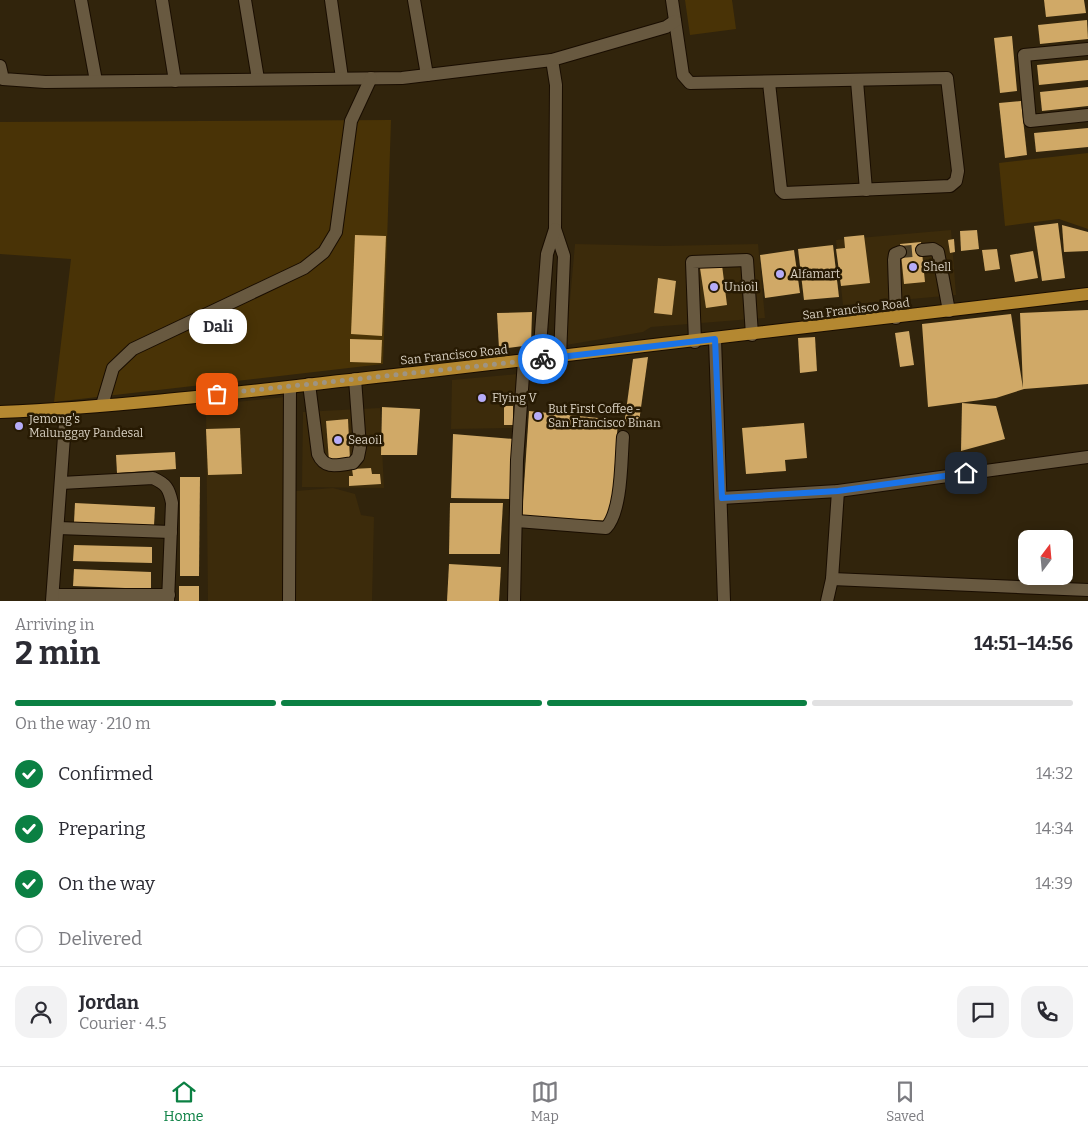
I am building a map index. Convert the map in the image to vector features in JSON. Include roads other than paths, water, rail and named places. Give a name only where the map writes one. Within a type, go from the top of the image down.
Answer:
[{"type":"main road","name":"San Francisco Road","points":[[0,412],[66,409],[290,387],[695,342],[1088,294]]},
{"type":"street","points":[[81,0],[96,82]]},
{"type":"street","points":[[162,0],[175,81]]},
{"type":"street","points":[[246,0],[258,80]]},
{"type":"street","points":[[331,0],[342,78]]},
{"type":"street","points":[[414,0],[427,75]]},
{"type":"street","points":[[672,0],[683,75],[690,83],[769,83],[947,78],[958,171],[956,180],[950,186],[788,194],[781,190],[769,83]]},
{"type":"street","points":[[0,66],[3,79],[96,82],[371,78],[427,75],[552,60],[666,27],[676,21]]},
{"type":"street","points":[[1088,50],[1024,55],[1030,121],[1088,115]]},
{"type":"street","points":[[552,60],[556,85],[555,229],[564,256],[560,357]]},
{"type":"street","points":[[102,405],[113,368],[133,349],[304,268],[324,252],[336,232],[351,121],[371,78]]},
{"type":"street","points":[[857,81],[866,190]]},
{"type":"street","points":[[539,359],[546,254],[555,229]]},
{"type":"street","points":[[922,250],[938,252],[949,311]]},
{"type":"street","points":[[896,318],[894,260],[895,254],[900,252]]},
{"type":"street","points":[[695,342],[692,262],[747,260],[752,335]]},
{"type":"street","points":[[715,339],[722,498],[724,601]]},
{"type":"street","points":[[514,601],[517,460],[524,361]]},
{"type":"street","points":[[309,384],[318,454],[321,462],[329,466],[353,463],[358,457],[360,447],[355,379]]},
{"type":"street","points":[[289,601],[290,387]]},
{"type":"street","points":[[61,482],[153,478],[165,483],[172,503],[168,598],[52,598],[66,409]]},
{"type":"street","points":[[517,521],[606,528],[612,522],[616,510],[623,437]]},
{"type":"street","points":[[722,498],[838,491],[1088,457]]},
{"type":"street","points":[[827,601],[832,579],[838,491]]},
{"type":"street","points":[[58,528],[171,532]]},
{"type":"street","points":[[832,579],[1088,590]]},
{"type":"tunnel","points":[[900,252],[922,250]]},
{"type":"place","name":"Shell","points":[[913,267]]},
{"type":"place","name":"Alfamart","points":[[780,274]]},
{"type":"place","name":"Unioil","points":[[714,287]]},
{"type":"place","name":"Dali","points":[[217,394]]},
{"type":"place","name":"Flying V","points":[[482,398]]},
{"type":"place","name":"But First Coffee - San Francisco Binan","points":[[538,416]]},
{"type":"place","name":"Jemong's Malunggay Pandesal","points":[[19,426]]},
{"type":"place","name":"Seaoil","points":[[338,440]]}]
